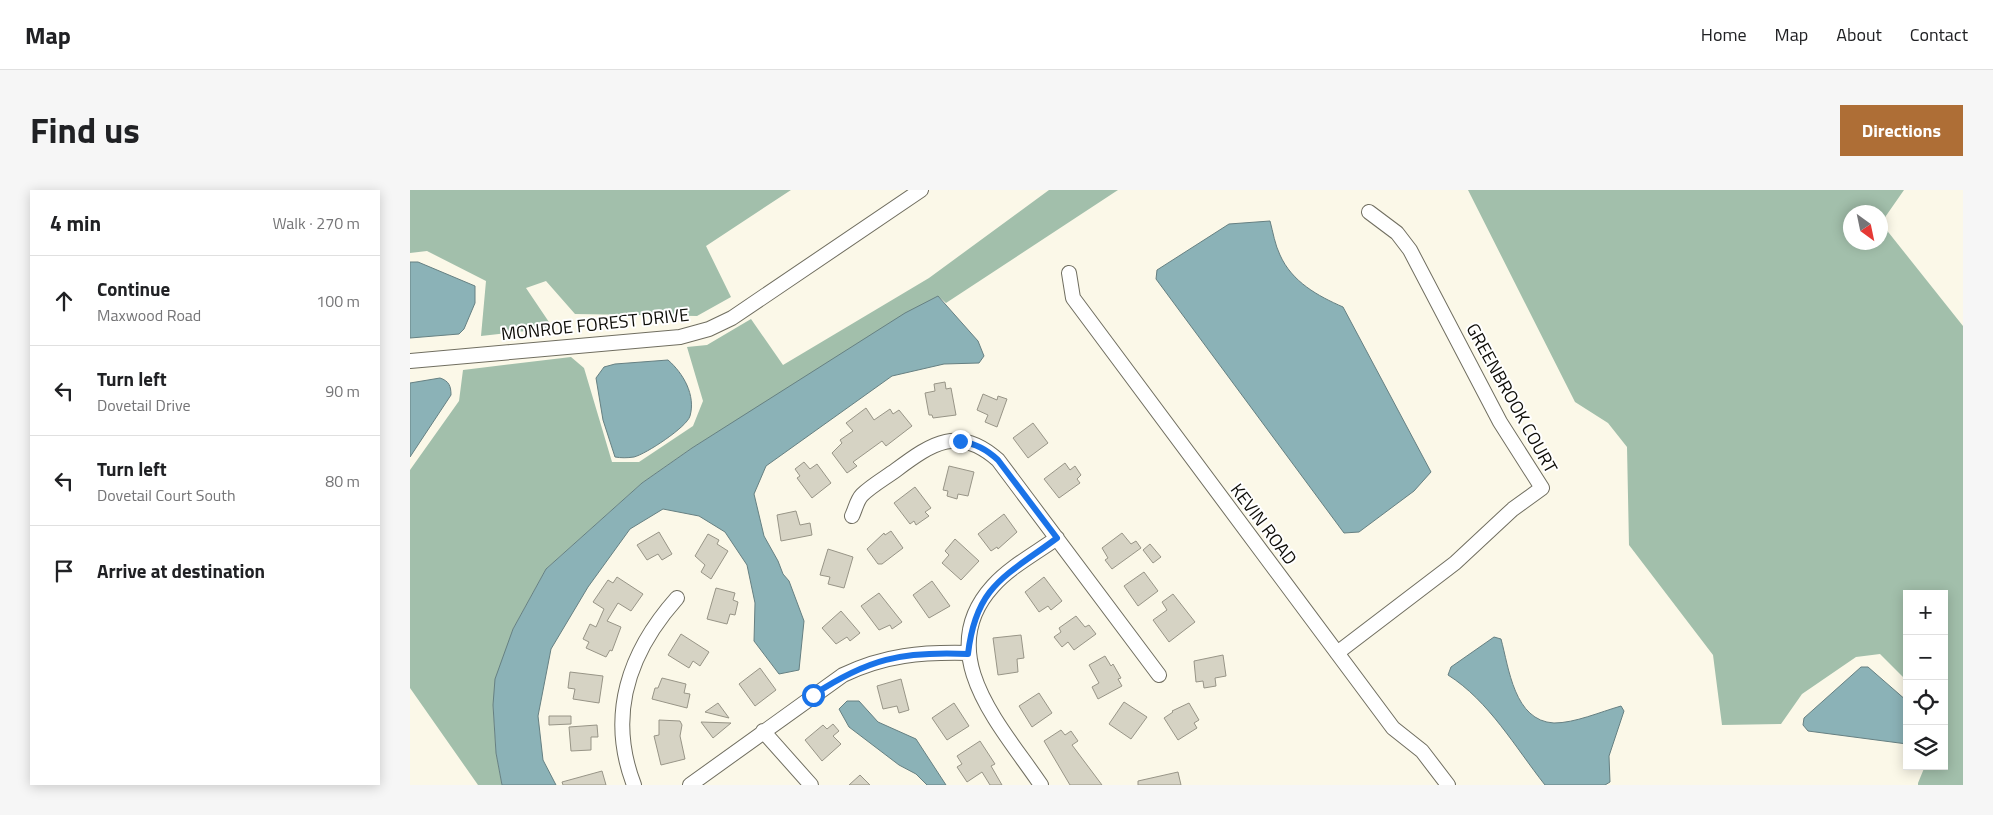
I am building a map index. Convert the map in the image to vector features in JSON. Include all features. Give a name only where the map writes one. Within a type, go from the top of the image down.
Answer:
[{"type":"street","name":"MONROE FOREST DRIVE","points":[[410,361],[680,337],[709,328],[732,318],[922,190]]},
{"type":"street","name":"GREENBROOK COURT","points":[[1337,653],[1455,563],[1513,509],[1542,488],[1500,422],[1410,250],[1398,233],[1369,212]]},
{"type":"street","name":"KEVIN ROAD","points":[[1069,273],[1073,298],[1393,728],[1422,751],[1448,785]]},
{"type":"street","points":[[852,516],[861,496],[926,448],[945,442],[960,441],[981,447],[998,460],[1159,675]]},
{"type":"street","points":[[1041,785],[980,694],[968,654],[972,625],[979,607],[993,586],[1057,538]]},
{"type":"street","points":[[634,785],[625,755],[623,735],[624,704],[628,680],[647,636],[677,598]]},
{"type":"street","points":[[690,785],[843,675],[882,659],[924,653],[968,654]]},
{"type":"street","points":[[763,731],[811,785]]},
{"type":"green space","points":[[410,190],[791,190],[706,246],[731,297],[697,316],[575,314],[546,281],[526,288],[553,328],[481,336],[486,281],[427,251],[410,253]]},
{"type":"green space","points":[[1049,190],[1118,190],[946,303],[938,296],[692,448],[642,483],[546,569],[513,629],[493,705],[496,753],[502,785],[478,785],[410,688],[410,470],[459,401],[463,370],[571,357],[584,368],[612,462],[639,462],[693,426],[703,401],[687,347],[707,345],[751,319],[783,365],[929,278]]},
{"type":"green space","points":[[1468,190],[1904,190],[1888,213],[1888,205],[1843,205],[1843,250],[1888,250],[1888,232],[1963,326],[1963,785],[1918,785],[1923,770],[1948,770],[1948,590],[1903,590],[1903,677],[1880,654],[1856,657],[1802,694],[1781,724],[1722,725],[1713,655],[1629,545],[1627,447],[1608,423],[1575,402]]},
{"type":"water","points":[[1270,221],[1278,251],[1291,273],[1315,293],[1343,307],[1431,472],[1414,491],[1359,532],[1344,533],[1156,279],[1157,270],[1229,224]]},
{"type":"water","points":[[410,262],[418,262],[475,286],[475,303],[464,329],[459,334],[410,338]]},
{"type":"water","points":[[938,296],[978,341],[984,356],[979,363],[944,364],[892,376],[766,466],[754,494],[764,536],[783,574],[789,581],[804,621],[799,670],[779,674],[754,641],[755,603],[747,565],[725,532],[699,516],[663,509],[630,529],[588,587],[551,649],[538,716],[543,760],[556,785],[502,785],[496,753],[493,705],[495,679],[513,629],[546,569],[642,483],[692,448],[905,313]]},
{"type":"water","points":[[668,360],[679,371],[690,392],[690,416],[682,427],[640,455],[624,458],[615,457],[603,420],[596,378],[604,367],[615,364]]},
{"type":"water","points":[[440,378],[449,384],[451,395],[410,457],[410,383]]},
{"type":"water","points":[[1494,637],[1501,639],[1511,678],[1522,703],[1530,713],[1541,720],[1562,723],[1621,706],[1624,711],[1609,756],[1610,782],[1605,785],[1545,785],[1489,711],[1463,686],[1448,675],[1451,667]]},
{"type":"water","points":[[1861,667],[1868,667],[1903,698],[1903,743],[1808,731],[1803,725],[1804,718]]},
{"type":"water","points":[[847,701],[859,701],[878,722],[916,739],[946,785],[927,785],[916,774],[899,765],[849,727],[839,709]]},
{"type":"building","points":[[945,382],[946,389],[951,388],[956,415],[933,418],[932,415],[929,415],[925,393],[935,391],[934,384]]},
{"type":"building","points":[[983,394],[997,400],[998,396],[1007,399],[997,427],[985,422],[988,415],[977,410]]},
{"type":"building","points":[[866,408],[874,420],[890,409],[893,414],[899,410],[912,426],[886,446],[882,441],[853,462],[857,466],[847,473],[832,453],[842,443],[840,440],[853,431],[846,423]]},
{"type":"building","points":[[1033,423],[1048,443],[1028,458],[1013,438]]},
{"type":"building","points":[[804,462],[810,469],[817,464],[831,483],[812,498],[797,478],[800,476],[795,469]]},
{"type":"building","points":[[1065,463],[1070,470],[1075,466],[1081,475],[1077,479],[1080,483],[1059,498],[1044,479]]},
{"type":"building","points":[[949,466],[974,472],[968,496],[958,494],[957,499],[947,496],[948,491],[943,490]]},
{"type":"building","points":[[915,487],[931,508],[925,512],[929,516],[916,525],[914,521],[910,524],[894,503]]},
{"type":"building","points":[[796,511],[800,525],[810,523],[812,535],[781,541],[777,515]]},
{"type":"building","points":[[1004,514],[1017,532],[998,549],[997,547],[991,551],[978,534]]},
{"type":"building","points":[[891,531],[903,548],[882,564],[878,564],[867,549],[884,533],[885,535]]},
{"type":"building","points":[[659,532],[672,554],[662,560],[658,554],[647,560],[637,545]]},
{"type":"building","points":[[1122,533],[1131,544],[1136,541],[1141,548],[1112,569],[1105,560],[1108,558],[1102,548]]},
{"type":"building","points":[[708,534],[719,540],[717,544],[728,551],[711,579],[701,572],[705,565],[695,556]]},
{"type":"building","points":[[955,539],[979,561],[961,580],[942,563],[949,555],[945,551]]},
{"type":"building","points":[[1150,544],[1161,557],[1153,563],[1143,550]]},
{"type":"building","points":[[828,549],[853,557],[844,588],[828,584],[830,577],[820,575]]},
{"type":"building","points":[[1144,572],[1158,591],[1138,606],[1124,586]]},
{"type":"building","points":[[617,577],[643,594],[631,611],[618,603],[607,621],[621,627],[612,651],[610,650],[606,657],[586,648],[589,642],[583,639],[590,624],[596,627],[604,609],[593,602],[608,580],[613,583]]},
{"type":"building","points":[[1044,577],[1062,601],[1051,610],[1048,606],[1039,612],[1025,592]]},
{"type":"building","points":[[932,581],[950,606],[929,618],[913,595]]},
{"type":"building","points":[[716,588],[735,593],[733,600],[738,602],[735,615],[730,614],[727,624],[707,619]]},
{"type":"building","points":[[879,593],[902,622],[892,629],[890,625],[879,630],[861,606]]},
{"type":"building","points":[[1173,594],[1195,622],[1169,642],[1153,620],[1167,610],[1162,602]]},
{"type":"building","points":[[841,611],[860,633],[850,641],[847,637],[836,644],[822,628]]},
{"type":"building","points":[[1076,616],[1085,627],[1089,625],[1096,634],[1074,650],[1068,642],[1062,647],[1054,637],[1061,632],[1059,628]]},
{"type":"building","points":[[681,634],[709,652],[700,666],[693,661],[689,668],[668,655]]},
{"type":"building","points":[[1021,635],[1024,658],[1017,659],[1018,672],[998,675],[993,638]]},
{"type":"building","points":[[1223,655],[1226,676],[1215,678],[1216,686],[1204,688],[1203,681],[1196,682],[1194,661]]},
{"type":"building","points":[[1105,656],[1111,666],[1113,664],[1121,678],[1118,679],[1122,686],[1098,699],[1092,687],[1099,683],[1089,665]]},
{"type":"building","points":[[760,668],[776,690],[755,706],[739,684]]},
{"type":"building","points":[[570,672],[603,676],[599,703],[573,699],[575,689],[568,688]]},
{"type":"building","points":[[662,678],[686,684],[684,693],[690,694],[687,708],[652,699],[655,688],[658,688]]},
{"type":"building","points":[[901,679],[909,710],[899,713],[897,706],[883,709],[877,686]]},
{"type":"building","points":[[1039,693],[1052,713],[1032,727],[1019,706]]},
{"type":"building","points":[[1124,702],[1147,717],[1131,739],[1109,724]]},
{"type":"building","points":[[718,703],[729,718],[705,712]]},
{"type":"building","points":[[954,703],[969,726],[947,740],[932,718]]},
{"type":"building","points":[[1189,703],[1199,720],[1194,723],[1197,728],[1178,740],[1164,718],[1172,711]]},
{"type":"building","points":[[549,716],[571,716],[571,724],[549,725]]},
{"type":"building","points":[[659,720],[680,721],[682,725],[680,736],[685,759],[661,765],[654,736],[659,735]]},
{"type":"building","points":[[701,722],[731,723],[713,738]]},
{"type":"building","points":[[833,724],[839,731],[833,736],[841,744],[822,761],[805,740],[823,725],[827,729]]},
{"type":"building","points":[[597,725],[598,737],[591,737],[591,750],[571,751],[569,727]]},
{"type":"building","points":[[1061,730],[1065,735],[1071,731],[1078,741],[1072,745],[1102,785],[1070,785],[1044,741]]},
{"type":"building","points":[[980,741],[995,764],[991,766],[1002,785],[990,785],[982,772],[967,782],[957,767],[962,764],[957,756]]},
{"type":"building","points":[[602,771],[606,785],[563,785],[562,782]]},
{"type":"building","points":[[1178,772],[1181,785],[1138,785],[1138,781]]},
{"type":"building","points":[[860,775],[870,785],[849,785]]},
{"type":"route","points":[[813,695],[843,675],[882,659],[924,653],[968,654],[972,625],[979,607],[993,586],[1057,538],[998,460],[987,450],[974,444],[960,441]]}]
